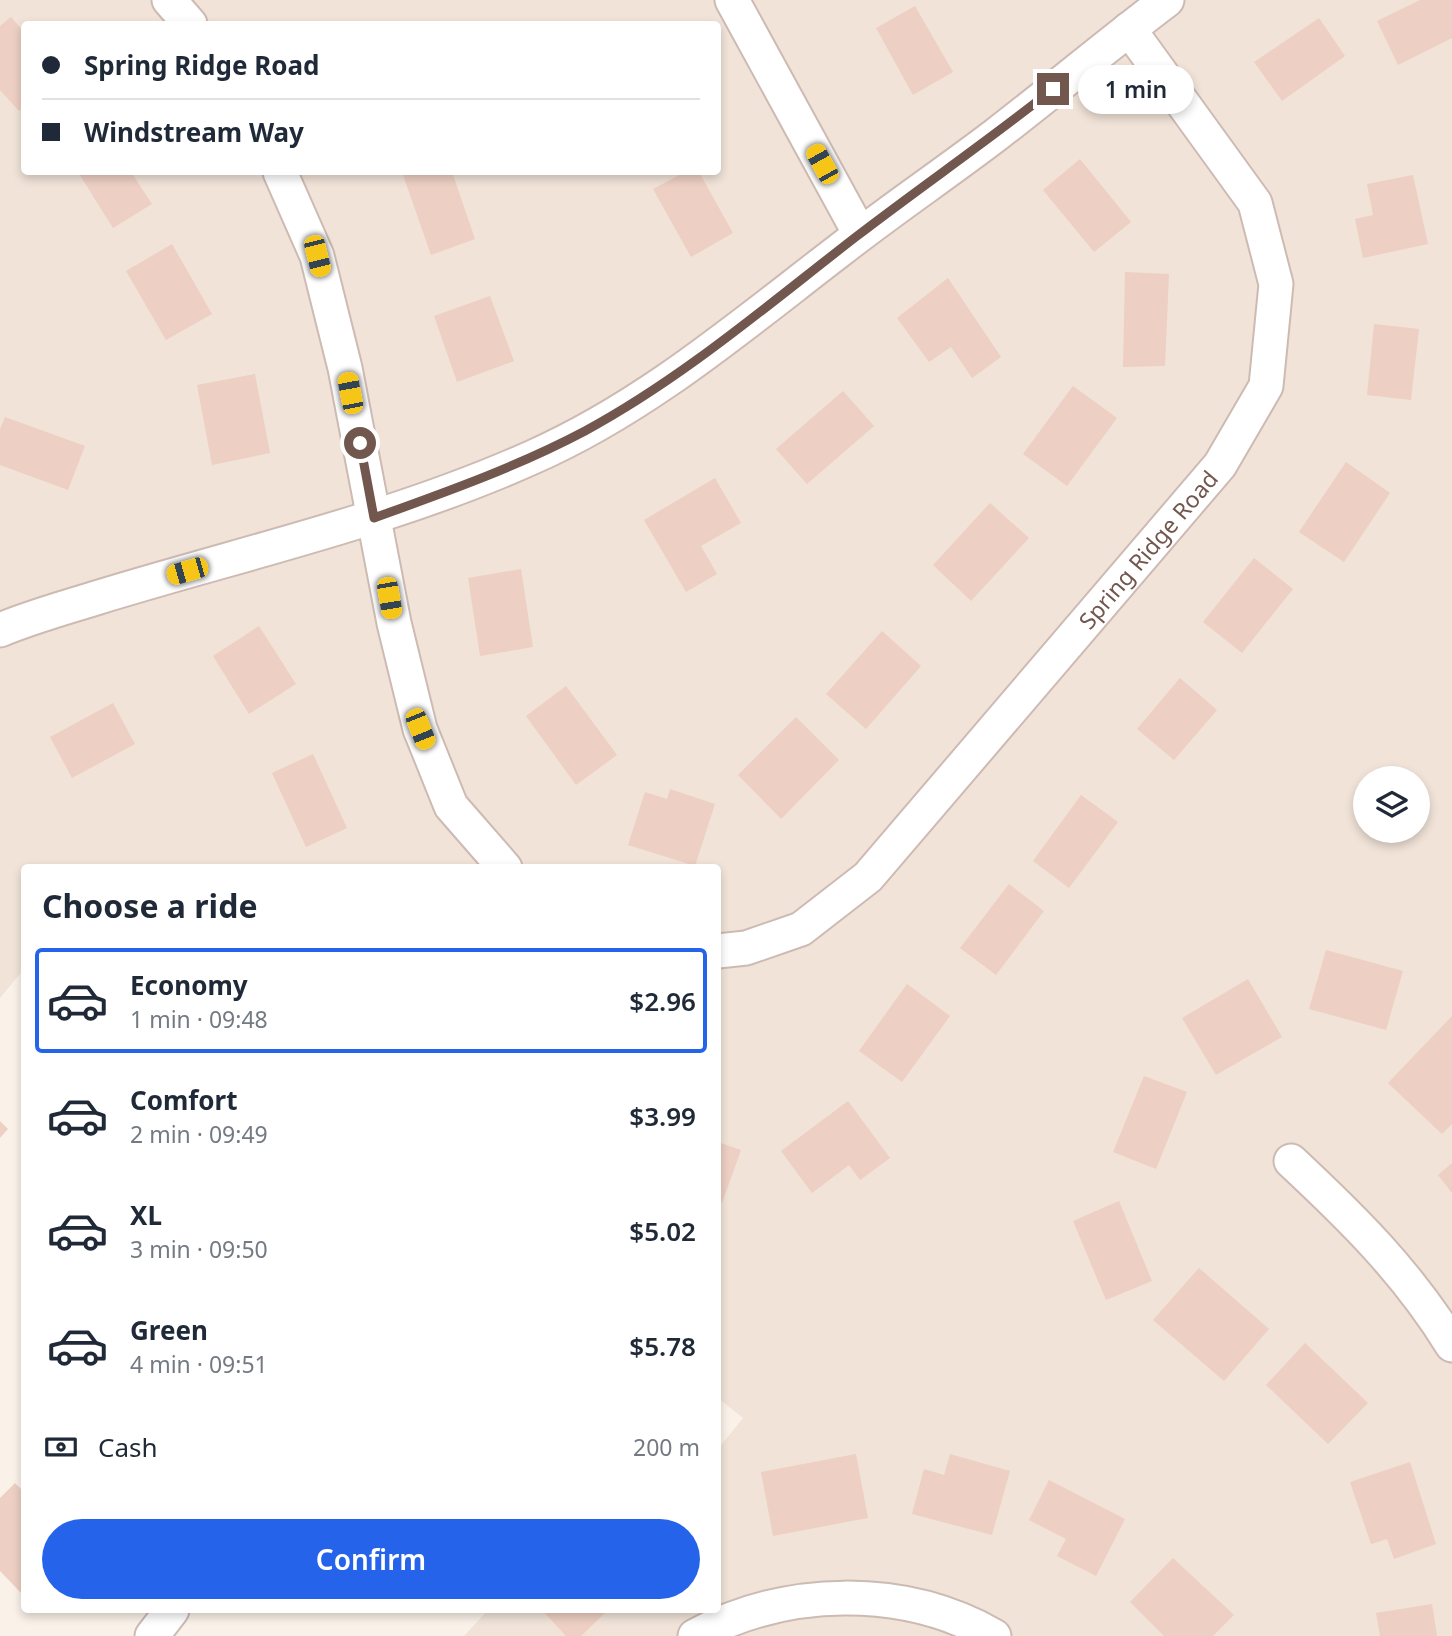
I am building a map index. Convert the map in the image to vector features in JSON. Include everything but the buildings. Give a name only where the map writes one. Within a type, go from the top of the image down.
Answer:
[{"type":"street","points":[[169,0],[187,21]]},
{"type":"street","points":[[732,0],[860,234]]},
{"type":"street","points":[[0,630],[160,578],[374,518],[484,478],[536,456],[588,429],[645,395],[702,356],[860,234],[996,135],[1167,0]]},
{"type":"street","name":"Spring Ridge Road","points":[[721,951],[747,948],[801,929],[869,877],[1220,465],[1266,386],[1276,284],[1255,203],[1129,29]]},
{"type":"street","points":[[282,175],[317,256],[345,368],[394,623],[420,729],[451,806],[502,864]]},
{"type":"street","points":[[1291,1161],[1398,1267],[1452,1345]]},
{"type":"street","points":[[695,1636],[716,1625],[758,1610],[800,1601],[842,1597],[922,1606],[994,1636]]},
{"type":"street","points":[[152,1636],[170,1613]]},
{"type":"shaded area","points":[[0,0],[1452,0],[1452,1636],[464,1636],[485,1613],[721,1613],[721,1445],[743,1418],[721,1400],[721,864],[21,864],[21,973],[0,998]]},
{"type":"route","points":[[360,443],[374,518],[536,456],[645,395],[702,356],[860,234],[996,135],[1053,89]]}]
